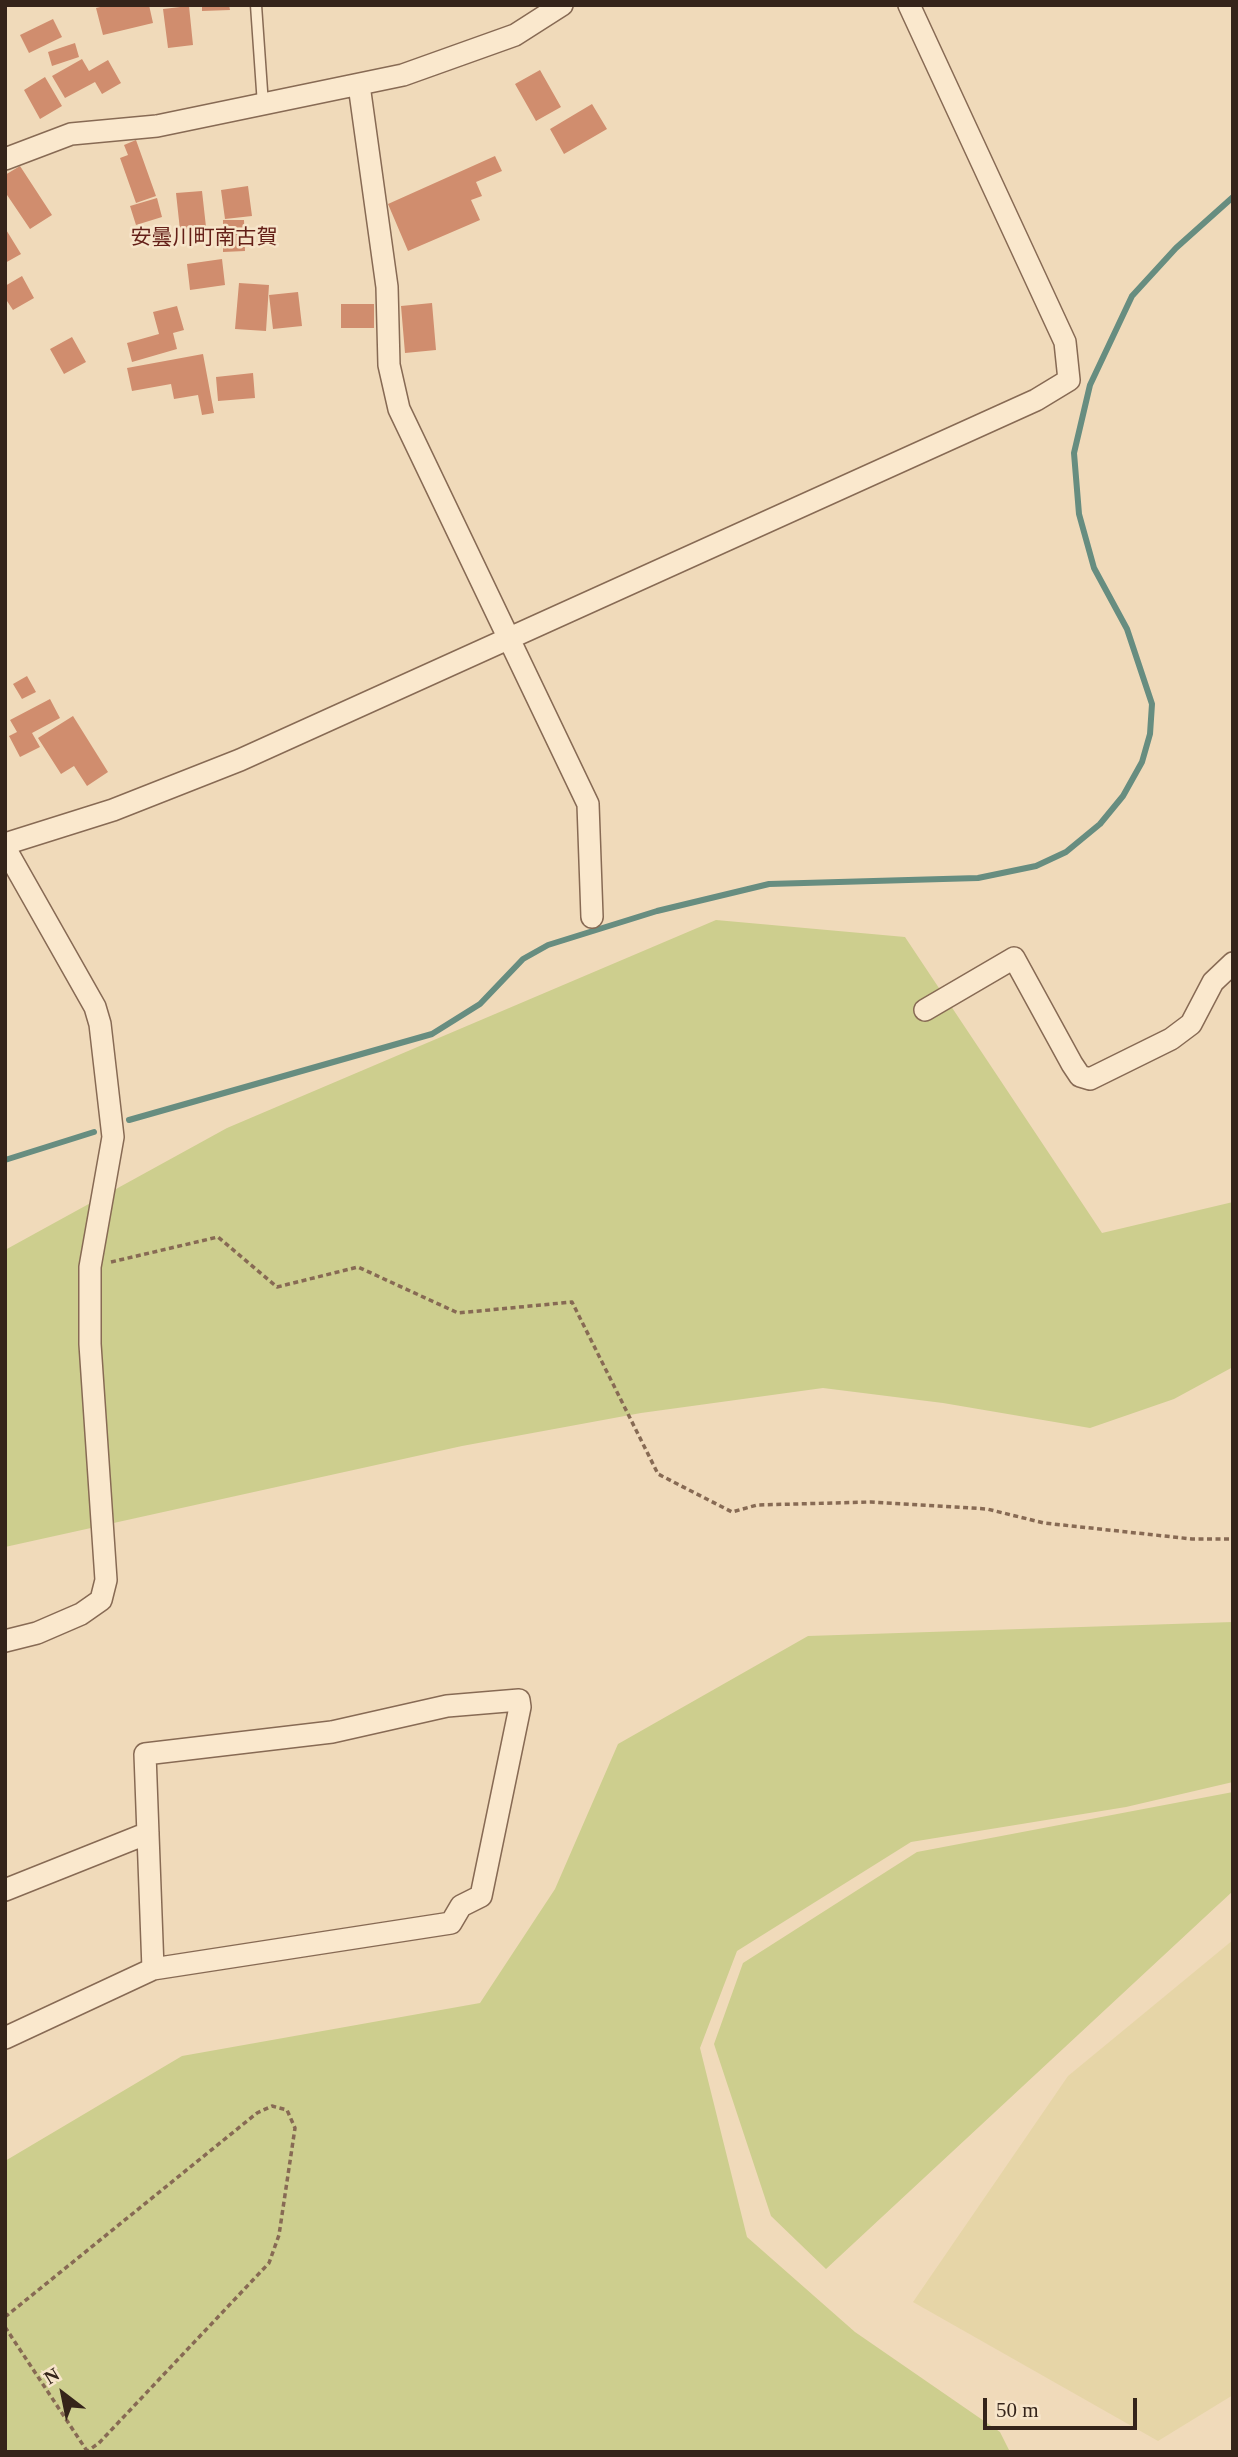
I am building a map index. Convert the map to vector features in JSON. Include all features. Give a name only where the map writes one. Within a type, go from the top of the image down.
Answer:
[{"type":"street","points":[[5,159],[71,134],[157,126],[403,75],[515,35],[562,5]]},
{"type":"street","points":[[5,1641],[37,1633],[81,1614],[101,1600],[106,1580],[90,1344],[90,1267],[113,1137],[100,1024],[79,976],[5,846],[113,810],[240,760],[1036,400],[1069,380],[1065,342],[909,5]]},
{"type":"street","points":[[359,85],[387,287],[389,365],[399,409],[511,637],[588,804],[592,917]]},
{"type":"street","points":[[925,1010],[1014,958],[1080,1076],[1090,1079],[1171,1039],[1191,1024],[1213,982],[1233,963]]},
{"type":"street","points":[[5,2038],[153,1969],[451,1923],[461,1906],[481,1896],[520,1707],[519,1700],[513,1698],[447,1706],[331,1731],[145,1754],[153,1969]]},
{"type":"street","points":[[5,1890],[148,1833]]},
{"type":"lane","points":[[256,5],[263,105]]},
{"type":"path","points":[[90,1267],[218,1237],[277,1287],[358,1267],[458,1313],[572,1302],[658,1474],[732,1512],[757,1506],[884,1503],[988,1508],[1044,1523],[1192,1539],[1233,1539]]},
{"type":"path","points":[[5,2317],[257,2113],[272,2106],[287,2110],[295,2128],[279,2235],[269,2263],[99,2443],[86,2451],[5,2327]]},
{"type":"shaded area","points":[[1233,1940],[1233,2395],[1158,2441],[913,2302],[1068,2076]]},
{"type":"green space","points":[[716,920],[905,937],[1102,1233],[1233,1202],[1233,1367],[1174,1399],[1090,1428],[943,1403],[823,1388],[641,1413],[462,1446],[5,1547],[5,1250],[227,1128]]},
{"type":"green space","points":[[1233,1622],[1233,1782],[1126,1807],[911,1842],[737,1951],[700,2048],[747,2237],[855,2332],[1000,2432],[1010,2452],[5,2452],[5,2161],[182,2056],[480,2003],[555,1889],[618,1744],[808,1636]]},
{"type":"green space","points":[[1233,1792],[1233,1891],[826,2269],[771,2216],[714,2044],[743,1963],[917,1852]]},
{"type":"building","points":[[109,5],[149,5],[153,23],[103,35],[96,8]]},
{"type":"building","points":[[202,5],[229,5],[230,10],[202,11]]},
{"type":"building","points":[[189,6],[193,45],[168,48],[163,9]]},
{"type":"building","points":[[53,19],[62,37],[29,53],[20,35]]},
{"type":"building","points":[[75,43],[79,57],[52,66],[48,52]]},
{"type":"building","points":[[82,59],[89,71],[108,60],[121,83],[102,94],[95,82],[65,98],[52,76]]},
{"type":"building","points":[[540,70],[561,107],[536,121],[515,84]]},
{"type":"building","points":[[45,77],[62,106],[40,119],[24,90]]},
{"type":"building","points":[[592,104],[607,129],[564,154],[550,129]]},
{"type":"building","points":[[136,140],[156,196],[136,203],[120,158],[128,155],[124,145]]},
{"type":"building","points":[[495,156],[502,171],[476,182],[482,196],[471,200],[480,220],[408,251],[388,204]]},
{"type":"building","points":[[20,166],[52,215],[30,229],[5,192],[5,175]]},
{"type":"building","points":[[248,186],[252,216],[225,219],[221,190]]},
{"type":"building","points":[[202,191],[206,227],[180,230],[176,193]]},
{"type":"building","points":[[157,198],[162,217],[136,225],[130,206]]},
{"type":"building","points":[[223,220],[244,220],[245,251],[223,252]]},
{"type":"building","points":[[5,228],[21,254],[5,263]]},
{"type":"building","points":[[222,259],[225,285],[190,290],[187,264]]},
{"type":"building","points":[[22,276],[34,298],[13,310],[5,298],[5,286]]},
{"type":"building","points":[[239,283],[269,285],[266,331],[235,329]]},
{"type":"building","points":[[298,292],[302,326],[273,329],[269,295]]},
{"type":"building","points":[[432,303],[436,350],[405,353],[401,306]]},
{"type":"building","points":[[341,304],[374,304],[374,328],[341,328]]},
{"type":"building","points":[[177,306],[184,330],[173,333],[177,349],[132,362],[127,343],[159,334],[153,312]]},
{"type":"building","points":[[72,337],[86,362],[64,374],[50,349]]},
{"type":"building","points":[[203,354],[214,413],[202,415],[198,395],[174,399],[171,384],[132,391],[127,368]]},
{"type":"building","points":[[253,373],[255,398],[218,401],[216,377]]},
{"type":"building","points":[[27,676],[36,692],[22,699],[13,684]]},
{"type":"building","points":[[50,699],[60,718],[32,733],[40,747],[20,757],[9,736],[17,732],[10,720]]},
{"type":"building","points":[[73,716],[108,772],[87,786],[74,766],[61,774],[38,738]]},
{"type":"waterway","points":[[129,1120],[432,1034],[480,1004],[523,959],[548,945],[657,911],[769,884],[978,878],[1036,866],[1066,852],[1100,824],[1123,796],[1142,762],[1150,734],[1152,704],[1127,629],[1094,568],[1079,514],[1074,453],[1090,385],[1132,296],[1176,248],[1233,197]]},
{"type":"waterway","points":[[5,1160],[94,1132]]},
{"type":"district","name":"安曇川町南古賀","points":[[204,236]]}]
